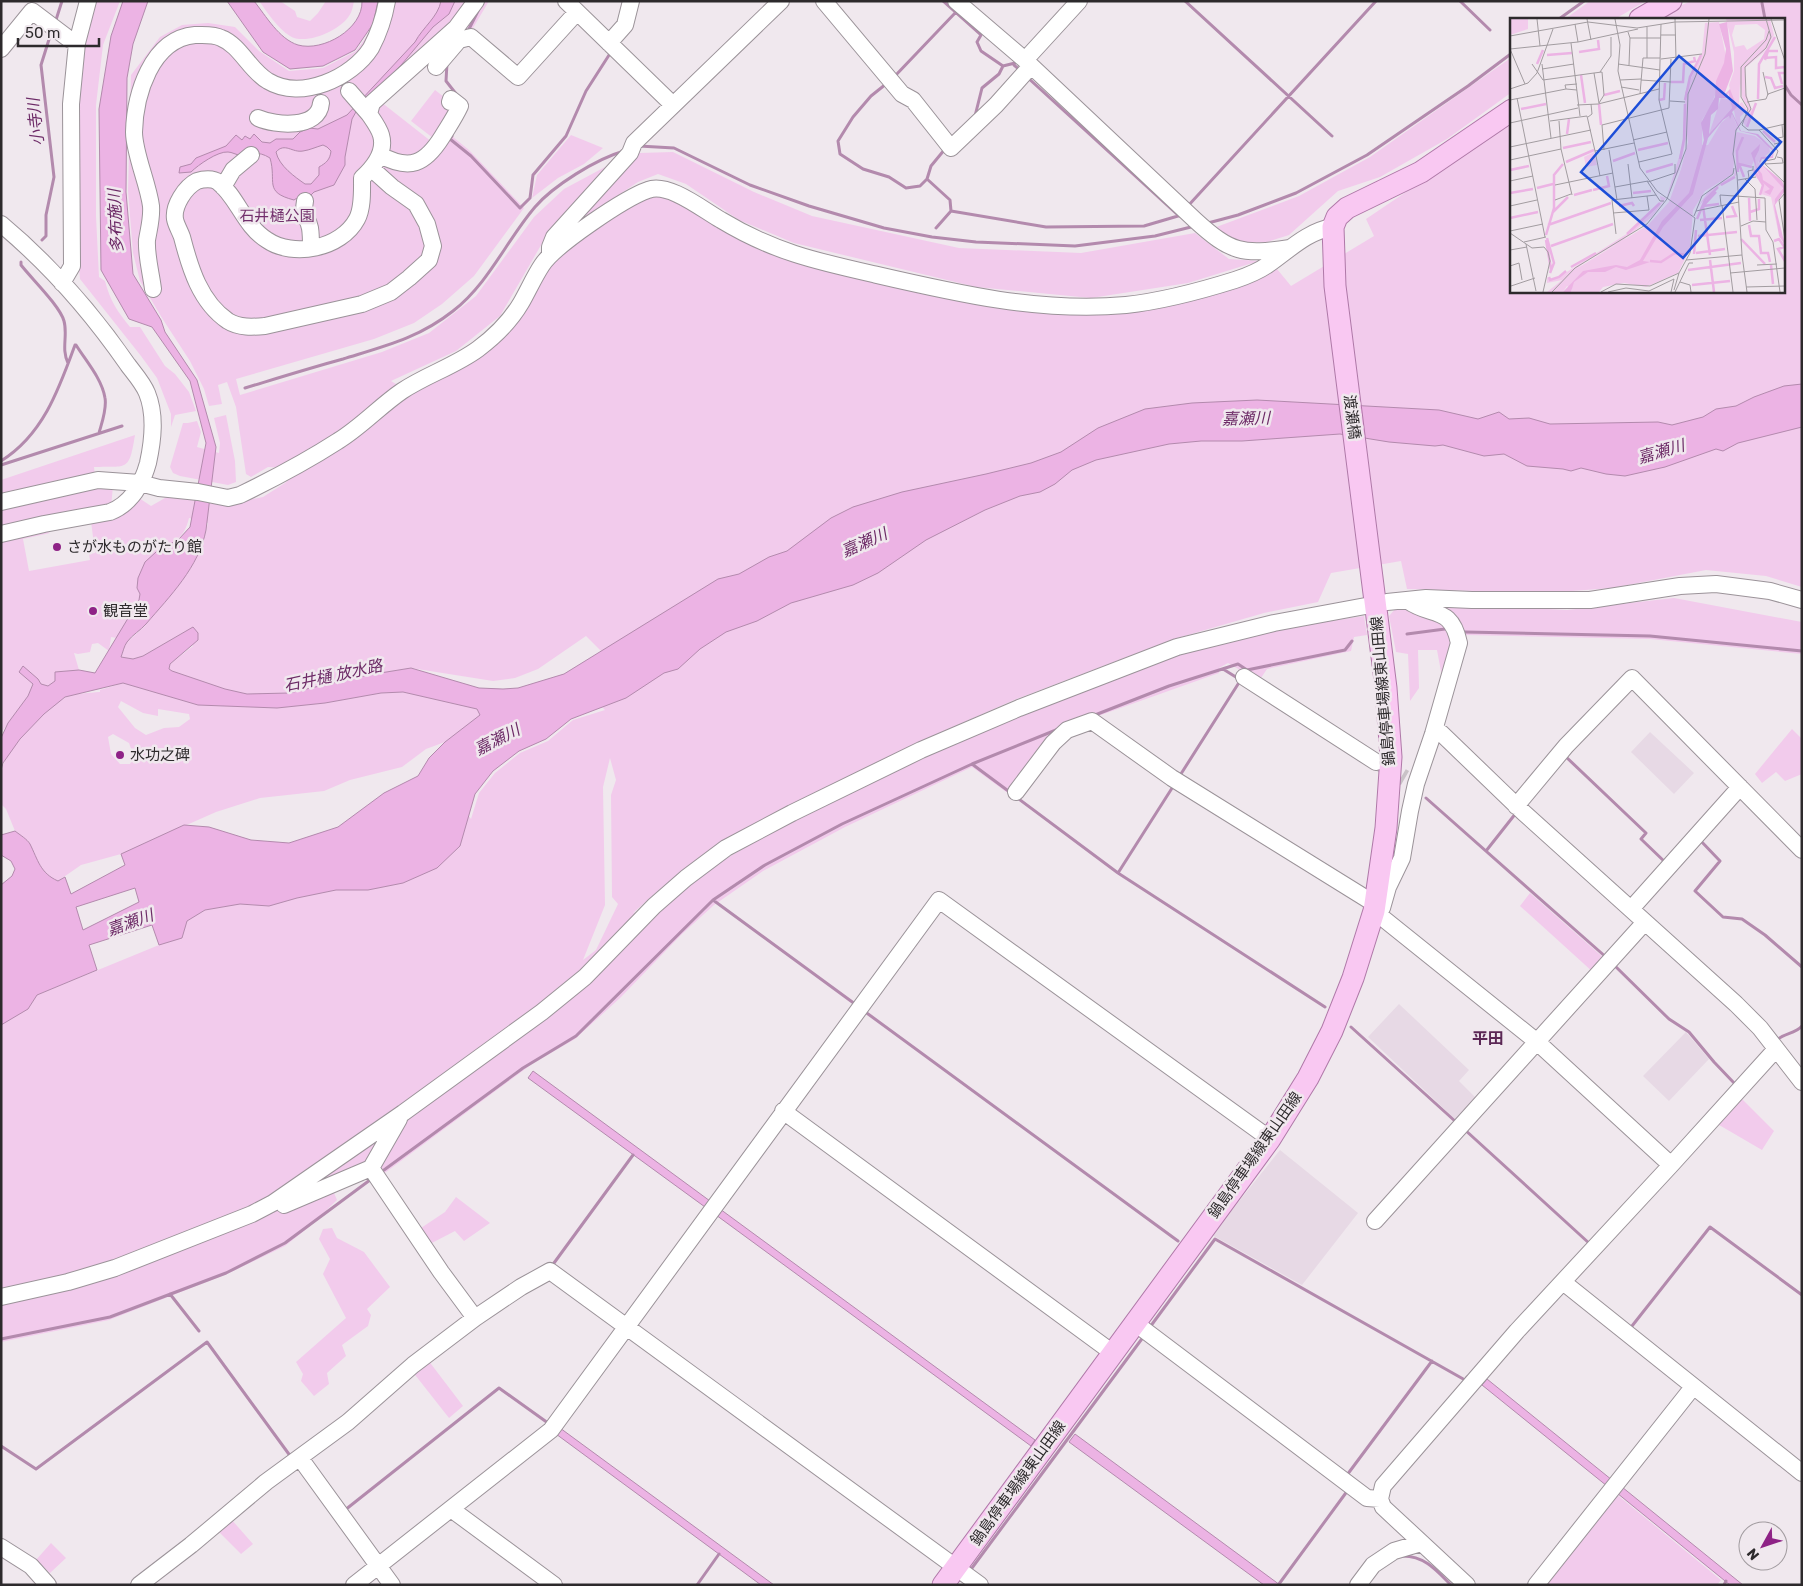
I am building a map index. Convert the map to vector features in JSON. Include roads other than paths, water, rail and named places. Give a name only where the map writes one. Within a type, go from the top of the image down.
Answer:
[{"type":"main road","points":[[1642,18],[1671,1]]},
{"type":"main road","points":[[1334,232],[1337,217],[1347,208],[1421,172],[1510,111]]},
{"type":"main road","name":"渡瀬橋","points":[[1334,232],[1336,286],[1375,600]]},
{"type":"main road","name":"鍋島停車場線東山田線","points":[[943,1585],[968,1576],[1113,1353],[1142,1329],[1270,1139],[1308,1078],[1332,1031],[1353,978],[1376,910],[1386,828],[1391,757],[1386,688],[1375,600]]},
{"type":"street","points":[[62,283],[72,266],[71,104],[77,43],[88,1]]},
{"type":"street","points":[[376,162],[392,187],[416,204],[427,224],[433,246],[428,260],[391,292],[362,304],[327,313],[249,328],[229,322],[212,307],[199,287],[146,179],[134,134],[139,92],[147,72],[160,54],[172,42],[183,36],[205,35],[221,38],[232,44],[254,70],[269,82],[299,90],[315,87],[334,79],[357,63],[370,49],[382,24],[387,1]]},
{"type":"street","points":[[369,114],[372,103],[456,28],[476,1]]},
{"type":"street","points":[[613,47],[625,25],[631,1]]},
{"type":"street","points":[[550,254],[554,237],[672,104],[780,1]]},
{"type":"street","points":[[824,1],[902,94],[913,100],[949,145],[996,105],[1024,65],[1079,1]]},
{"type":"street","points":[[956,1],[1193,217],[1230,247],[1243,251],[1263,252],[1290,248]]},
{"type":"street","points":[[436,67],[458,40],[471,37],[518,77],[571,7],[672,104]]},
{"type":"street","points":[[1,49],[32,11],[77,43]]},
{"type":"street","points":[[153,289],[147,241],[151,222],[163,213],[176,208],[183,193],[196,182],[206,179],[217,181],[223,187],[254,230],[267,240],[282,247],[295,250],[311,248],[328,244],[343,235],[357,219],[361,200],[362,178],[376,162],[382,143],[381,134],[369,114],[349,91]]},
{"type":"street","points":[[376,162],[391,160],[413,163],[427,157],[434,149],[460,106],[451,99],[450,102]]},
{"type":"street","points":[[258,118],[279,125],[301,122],[317,114],[321,103]]},
{"type":"street","points":[[223,187],[233,170],[252,155]]},
{"type":"street","points":[[1,502],[98,480],[140,483],[159,488],[198,492],[228,498],[240,496],[340,440],[403,390],[451,366],[479,348],[504,326],[519,306],[550,254],[613,209],[646,190],[656,188],[679,195],[745,235],[805,258],[944,290],[1016,302],[1096,307],[1128,305],[1172,298],[1244,277],[1264,267],[1290,248],[1317,232],[1334,232]]},
{"type":"street","points":[[305,201],[303,211],[310,228],[311,248]]},
{"type":"street","points":[[1,224],[26,245],[62,283],[117,349],[146,392],[154,418],[151,450],[146,468],[140,483],[129,501],[120,508],[110,512],[1,534]]},
{"type":"street","points":[[1,1297],[68,1282],[115,1268],[252,1214],[273,1203],[403,1113],[542,1012],[585,977],[654,906],[686,878],[726,848],[920,750],[1001,715],[1177,647],[1375,600],[1426,598],[1590,600],[1680,586],[1716,584],[1770,591],[1802,600]]},
{"type":"street","points":[[1376,910],[1402,858],[1410,811],[1411,781],[1433,734],[1459,643],[1452,622],[1436,612],[1416,607],[1406,600]]},
{"type":"street","points":[[1244,677],[1376,762]]},
{"type":"street","points":[[1516,806],[1566,746],[1632,678],[1802,850]]},
{"type":"street","points":[[1016,792],[1053,743],[1066,730],[1092,720],[1172,778],[1376,910],[1536,1041],[1671,1165]]},
{"type":"street","points":[[1433,734],[1441,733],[1516,806],[1736,1004],[1760,1028],[1802,1082]]},
{"type":"street","points":[[1631,909],[1740,787]]},
{"type":"street","points":[[354,1585],[551,1430],[939,900],[1270,1139]]},
{"type":"street","points":[[1375,1221],[1645,922]]},
{"type":"street","points":[[1467,1585],[1383,1507],[1380,1499],[1383,1486],[1517,1331],[1671,1165],[1773,1045]]},
{"type":"street","points":[[783,1111],[1113,1353]]},
{"type":"street","points":[[273,1203],[286,1205],[371,1168],[403,1113]]},
{"type":"street","points":[[371,1168],[440,1272],[475,1318]]},
{"type":"street","points":[[139,1585],[191,1545],[266,1482],[348,1422],[413,1365],[475,1318],[521,1287],[550,1271],[968,1576]]},
{"type":"street","points":[[1563,1282],[1802,1474]]},
{"type":"street","points":[[1142,1329],[1367,1498],[1380,1499]]},
{"type":"street","points":[[1536,1585],[1693,1387]]},
{"type":"street","points":[[300,1458],[392,1585]]},
{"type":"street","points":[[451,1509],[554,1585]]},
{"type":"street","points":[[1358,1585],[1372,1565],[1394,1551],[1421,1543]]},
{"type":"street","points":[[1,1547],[31,1566],[48,1585]]},
{"type":"water","points":[[123,1],[148,1],[133,44],[127,78],[126,192],[133,274],[161,320],[165,332],[197,380],[216,447],[206,530],[197,556],[174,592],[127,642],[121,657],[133,659],[143,656],[193,627],[198,633],[198,640],[170,664],[169,669],[225,689],[247,694],[289,693],[368,675],[411,668],[479,688],[503,689],[518,688],[564,674],[718,579],[739,574],[769,557],[787,551],[831,518],[853,507],[902,492],[1031,463],[1061,452],[1098,428],[1145,409],[1192,403],[1257,400],[1439,410],[1478,419],[1499,412],[1509,419],[1529,418],[1550,424],[1658,422],[1672,425],[1703,417],[1716,409],[1736,406],[1784,386],[1802,384],[1802,427],[1738,443],[1723,451],[1716,449],[1665,467],[1625,476],[1581,468],[1571,471],[1527,466],[1504,454],[1484,456],[1443,445],[1389,442],[1340,434],[1169,444],[1096,460],[1072,470],[1055,484],[1040,492],[1020,496],[985,510],[926,540],[878,573],[853,585],[791,603],[757,621],[726,632],[700,649],[678,669],[664,673],[626,698],[571,719],[546,739],[519,751],[493,771],[475,794],[460,846],[437,868],[403,883],[368,890],[336,890],[269,906],[240,904],[205,910],[187,921],[182,938],[159,945],[152,925],[89,945],[97,970],[37,995],[28,1009],[1,1025],[1,885],[12,876],[15,869],[11,861],[1,855],[1,835],[15,831],[25,839],[30,844],[40,866],[47,874],[58,881],[65,877],[71,894],[125,865],[121,854],[184,825],[209,827],[251,840],[289,843],[338,827],[384,793],[418,776],[429,758],[445,742],[480,715],[477,709],[403,692],[381,693],[325,703],[277,708],[198,705],[123,683],[65,697],[44,714],[20,739],[3,763],[1,770],[1,738],[8,723],[28,696],[33,684],[19,672],[23,666],[41,684],[48,686],[55,681],[55,672],[79,670],[95,673],[139,600],[138,578],[145,562],[156,552],[179,539],[190,527],[206,443],[190,381],[152,327],[129,319],[101,270],[99,109],[111,36]],"holes":[[[135,888],[139,902],[83,930],[76,907]]]},
{"type":"water","points":[[227,1],[254,1],[285,38],[298,45],[308,46],[330,42],[340,36],[356,21],[361,11],[362,1],[378,1],[373,24],[355,50],[323,66],[290,69],[263,52]]},
{"type":"water","points":[[441,1],[455,1],[449,14],[433,27],[402,64],[357,110],[352,119],[345,165],[334,185],[314,192],[309,197],[300,196],[294,200],[284,197],[275,190],[273,185],[270,158],[258,154],[240,155],[224,152],[208,159],[191,172],[179,173],[180,167],[191,164],[196,158],[226,146],[236,135],[242,140],[245,136],[250,139],[254,134],[262,142],[270,143],[276,139],[293,139],[300,132],[309,128],[318,129],[347,115],[415,42],[434,17]],"holes":[[[323,145],[331,151],[330,157],[326,163],[319,167],[319,175],[311,184],[305,184],[288,171],[280,162],[276,152],[282,148],[299,151]]]},
{"type":"water","points":[[533,1071],[710,1201],[705,1207],[528,1078]]},
{"type":"water","points":[[720,1209],[1035,1440],[1031,1446],[716,1215]]},
{"type":"water","points":[[1487,1379],[1612,1480],[1607,1486],[1482,1385]]},
{"type":"water","points":[[560,1428],[774,1585],[761,1585],[556,1434]]},
{"type":"water","points":[[1075,1434],[1280,1585],[1264,1585],[1069,1442]]},
{"type":"water","points":[[1622,1487],[1743,1585],[1730,1585],[1617,1493]]},
{"type":"waterway","name":"小寺川","points":[[55,23],[62,1]]},
{"type":"waterway","points":[[943,1],[981,35],[977,42],[981,51],[1003,66]]},
{"type":"waterway","points":[[1185,1],[1332,136]]},
{"type":"waterway","points":[[1187,207],[1376,1]]},
{"type":"waterway","points":[[1460,1],[1490,30]]},
{"type":"waterway","points":[[1560,18],[1584,1]]},
{"type":"waterway","points":[[1762,3],[1765,18]]},
{"type":"waterway","points":[[467,33],[478,11]]},
{"type":"waterway","points":[[894,77],[956,12]]},
{"type":"waterway","name":"小寺川","points":[[42,240],[46,236],[46,215],[54,177],[41,65],[51,33]]},
{"type":"waterway","points":[[452,136],[450,139],[471,156],[520,208],[530,198],[533,175],[566,136],[586,91],[611,52]]},
{"type":"waterway","points":[[1208,223],[1238,215],[1296,193],[1367,155],[1468,86],[1510,54]]},
{"type":"waterway","points":[[447,63],[446,81],[457,95]]},
{"type":"waterway","points":[[975,116],[982,88],[999,74],[1003,66],[1015,63]]},
{"type":"waterway","points":[[1014,65],[1021,71]]},
{"type":"waterway","points":[[1027,77],[1179,216],[1181,213]]},
{"type":"waterway","points":[[886,84],[871,96],[853,117],[838,141],[840,154],[863,169],[889,177],[906,188],[920,186],[927,179]]},
{"type":"waterway","points":[[1786,87],[1791,95],[1802,105]]},
{"type":"waterway","points":[[639,146],[674,148],[750,185],[809,206],[884,228],[932,237],[976,242],[1075,246],[1155,236],[1195,226]]},
{"type":"waterway","points":[[936,228],[951,211],[950,200],[927,179],[931,166],[945,149]]},
{"type":"waterway","points":[[245,388],[387,345],[414,335],[440,320],[466,300],[477,288],[525,220],[543,199],[576,174],[601,160],[624,151]]},
{"type":"waterway","points":[[951,211],[1046,227],[1144,226],[1178,216]]},
{"type":"waterway","points":[[21,262],[21,265],[57,308],[64,321],[65,352],[68,363]]},
{"type":"waterway","points":[[1,461],[28,438],[48,410],[63,378],[75,345]]},
{"type":"waterway","points":[[76,345],[101,384],[105,398],[104,416],[99,433]]},
{"type":"waterway","points":[[1,465],[122,426]]},
{"type":"waterway","points":[[1407,634],[1445,629]]},
{"type":"waterway","points":[[1465,632],[1650,636],[1802,651]]},
{"type":"waterway","points":[[1095,715],[1169,686],[1238,664],[1247,670],[1345,650],[1352,641]]},
{"type":"waterway","points":[[1223,669],[1239,679]]},
{"type":"waterway","points":[[1179,777],[1240,681]]},
{"type":"waterway","points":[[384,1170],[523,1068],[576,1036],[713,900],[765,865],[842,824],[972,764],[1056,730]]},
{"type":"waterway","points":[[1564,755],[1646,833],[1641,839],[1666,863]]},
{"type":"waterway","points":[[972,764],[1011,793]]},
{"type":"waterway","points":[[1118,873],[1174,785]]},
{"type":"waterway","points":[[1016,797],[1118,873],[1325,1007]]},
{"type":"waterway","points":[[1426,798],[1607,958]]},
{"type":"waterway","points":[[1486,851],[1516,813]]},
{"type":"waterway","points":[[1699,839],[1720,861],[1695,891],[1723,917],[1742,919],[1765,935],[1802,967]]},
{"type":"waterway","points":[[713,900],[855,1004]]},
{"type":"waterway","points":[[1613,964],[1669,1019],[1689,1032],[1735,1084]]},
{"type":"waterway","points":[[864,1011],[1178,1241]]},
{"type":"waterway","points":[[1777,1040],[1802,1026]]},
{"type":"waterway","points":[[1351,1027],[1456,1122]]},
{"type":"waterway","points":[[1464,1129],[1590,1244]]},
{"type":"waterway","points":[[554,1263],[633,1155]]},
{"type":"waterway","points":[[1,1339],[110,1317],[226,1273],[285,1243],[370,1180]]},
{"type":"waterway","points":[[1632,1326],[1710,1227],[1802,1295]]},
{"type":"waterway","points":[[1150,1327],[1215,1239],[1465,1380],[1467,1377]]},
{"type":"waterway","points":[[170,1294],[199,1331]]},
{"type":"waterway","points":[[969,1572],[1144,1336]]},
{"type":"waterway","points":[[1,1446],[36,1469],[207,1342],[291,1457]]},
{"type":"waterway","points":[[1347,1475],[1432,1361]]},
{"type":"waterway","points":[[345,1510],[499,1388],[548,1423]]},
{"type":"waterway","points":[[1279,1584],[1348,1490]]},
{"type":"waterway","points":[[697,1585],[719,1554]]},
{"type":"waterway","points":[[1403,1556],[1424,1561],[1451,1585]]},
{"type":"waterway","points":[[1724,1585],[1726,1581]]},
{"type":"tunnel","points":[[1381,764],[1405,778]]},
{"type":"place","name":"さが水ものがたり館","points":[[57,547]]},
{"type":"place","name":"観音堂","points":[[93,611]]},
{"type":"place","name":"水功之碑","points":[[120,755]]},
{"type":"district","name":"平田","points":[[1488,1038]]},
{"type":"park label","name":"石井樋公園","points":[[277,216]]},
{"type":"water label","name":"多布施川","points":[[115,221]]},
{"type":"water label","name":"嘉瀬川","points":[[1246,418]]},
{"type":"water label","name":"嘉瀬川","points":[[1661,451]]},
{"type":"water label","name":"嘉瀬川","points":[[864,542]]},
{"type":"water label","name":"石井樋 放水路","points":[[333,675]]},
{"type":"water label","name":"嘉瀬川","points":[[497,739]]},
{"type":"water label","name":"嘉瀬川","points":[[130,922]]}]
